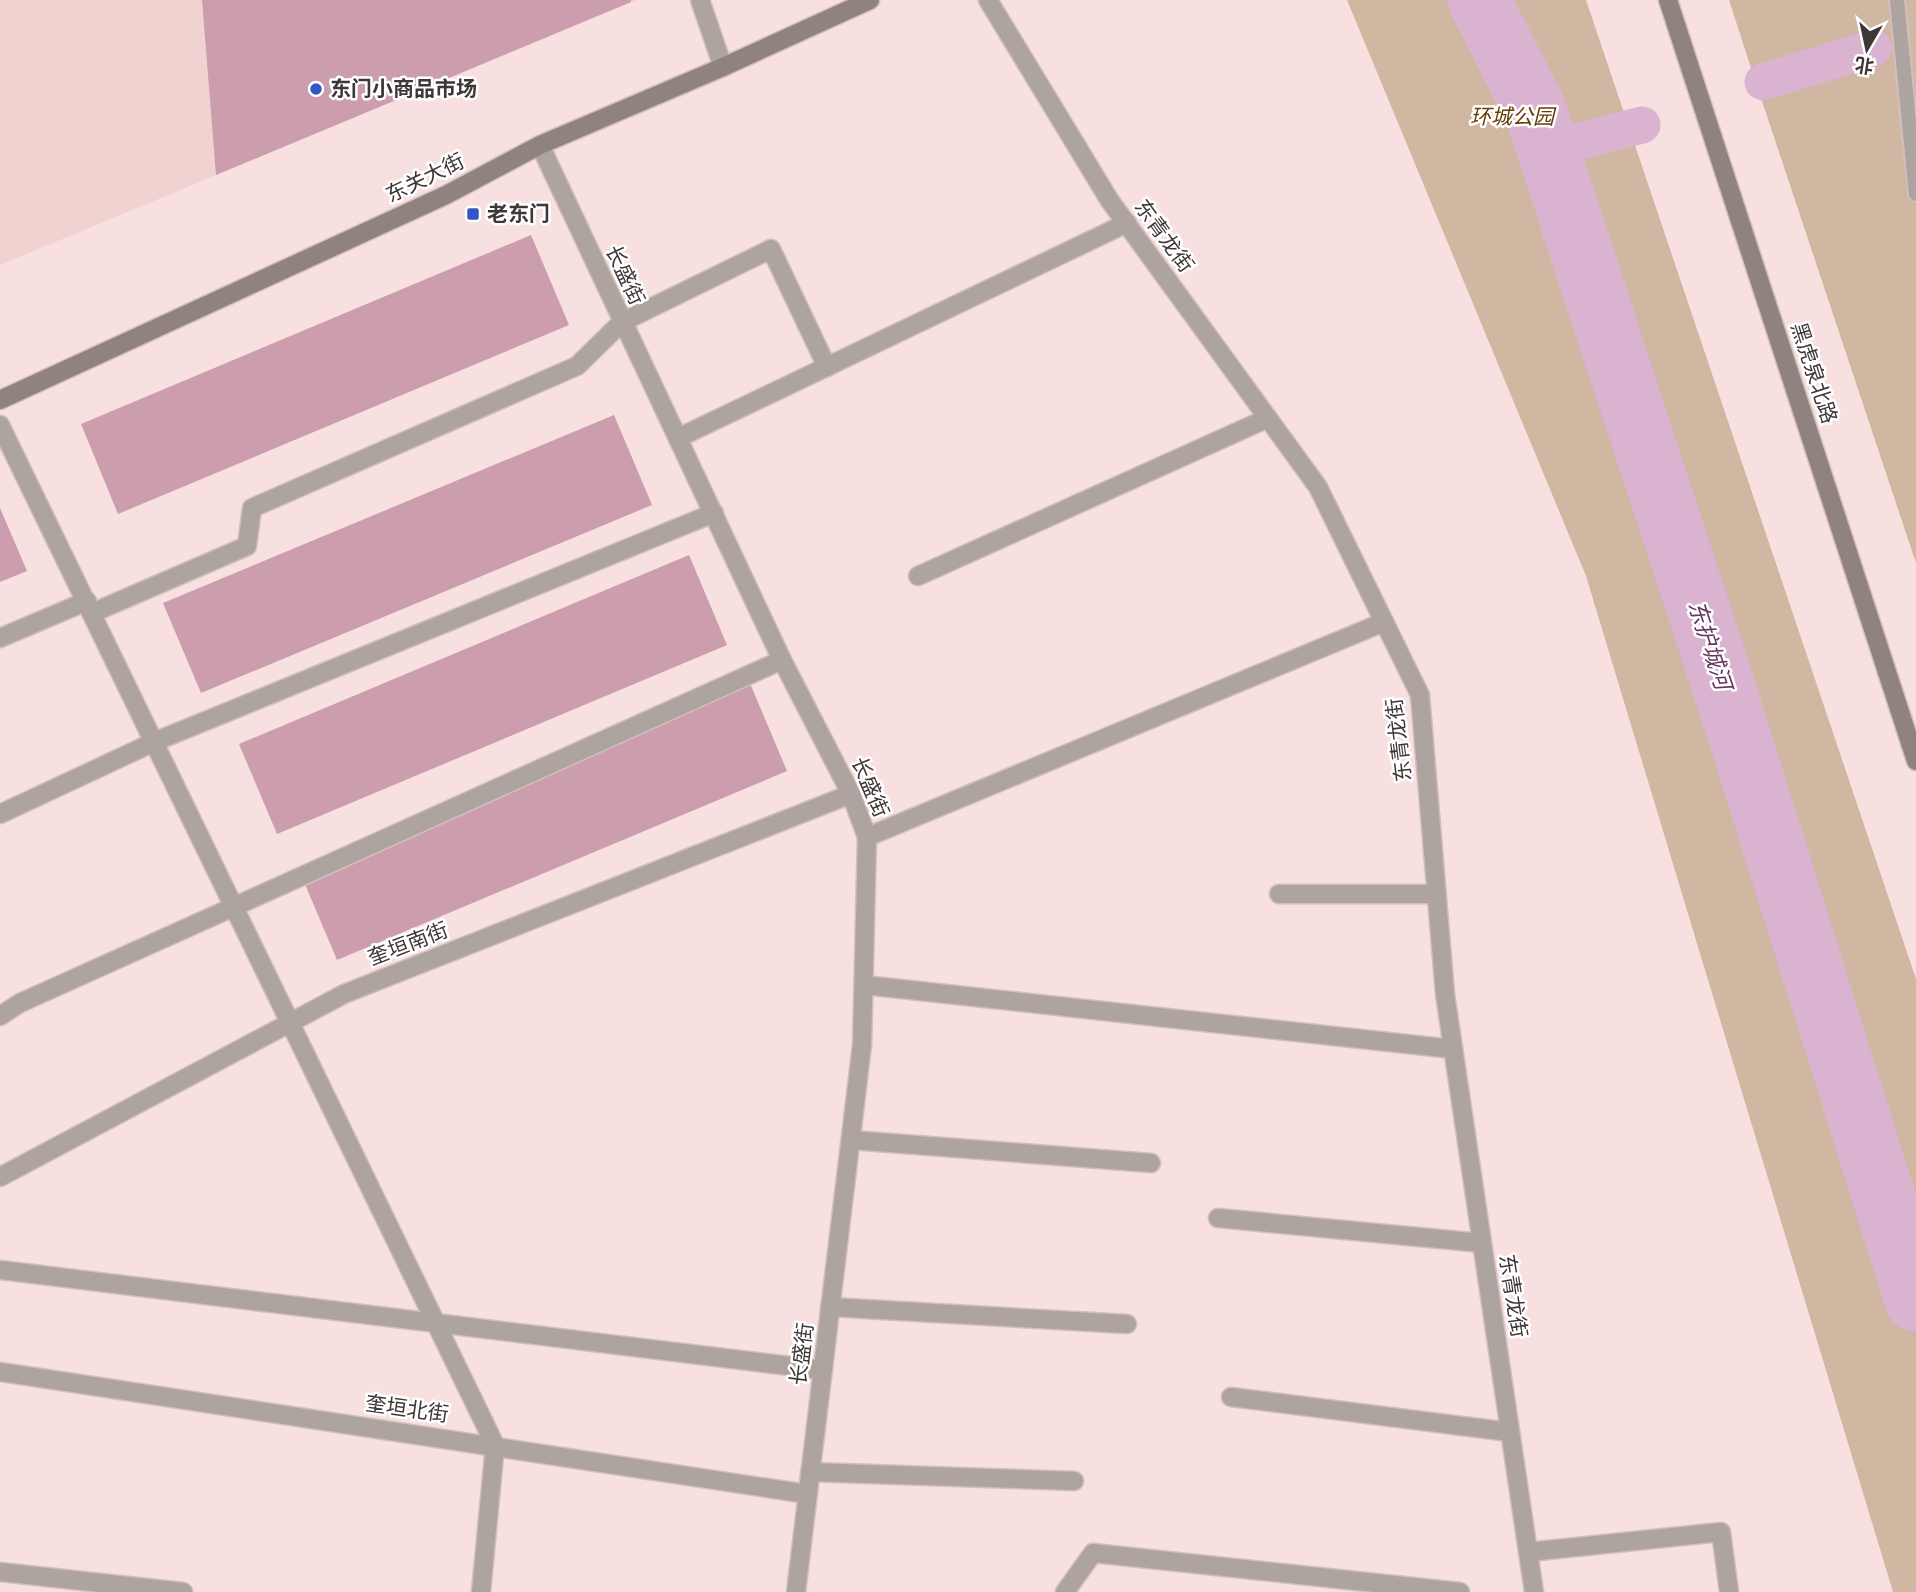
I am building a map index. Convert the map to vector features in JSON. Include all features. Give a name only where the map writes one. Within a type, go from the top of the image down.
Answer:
[{"type":"main road","name":"东关大街","points":[[0,400],[446,195],[540,145],[723,67],[870,0]]},
{"type":"main road","name":"黑虎泉北路","points":[[1668,0],[1916,761]]},
{"type":"street","points":[[700,0],[723,67]]},
{"type":"street","name":"东青龙街","points":[[988,0],[1127,223],[1318,487],[1420,695],[1436,894],[1453,1049],[1534,1592]]},
{"type":"street","name":"长盛街","points":[[540,145],[782,660],[851,794],[867,837],[862,1045],[796,1592]]},
{"type":"street","points":[[678,438],[1127,223]]},
{"type":"street","points":[[0,638],[90,607],[247,546],[251,508],[577,366],[622,322],[771,248],[827,367]]},
{"type":"street","points":[[918,576],[1268,418]]},
{"type":"street","points":[[0,425],[495,1445],[481,1592]]},
{"type":"street","points":[[0,814],[154,742],[714,513]]},
{"type":"street","points":[[867,837],[1384,622]]},
{"type":"street","points":[[0,1016],[20,1003],[233,906],[782,660]]},
{"type":"street","name":"奎垣南街","points":[[0,1177],[344,994],[851,794]]},
{"type":"street","points":[[1279,894],[1436,894]]},
{"type":"street","points":[[864,985],[1453,1049]]},
{"type":"street","points":[[850,1140],[1151,1163]]},
{"type":"street","points":[[1218,1218],[1482,1243]]},
{"type":"street","points":[[0,1270],[823,1370]]},
{"type":"street","points":[[830,1307],[1127,1324]]},
{"type":"street","name":"奎垣北街","points":[[0,1373],[495,1445],[807,1494]]},
{"type":"street","points":[[1231,1397],[1510,1432]]},
{"type":"street","points":[[810,1472],[1074,1482]]},
{"type":"street","points":[[1528,1552],[1721,1532],[1730,1592]]},
{"type":"street","points":[[1065,1592],[1093,1553],[1460,1592]]},
{"type":"street","points":[[0,1572],[183,1592]]},
{"type":"lane","points":[[1897,0],[1916,194]]},
{"type":"shaded area","points":[[0,0],[637,0],[0,265]]},
{"type":"green space","name":"环城公园","points":[[1347,0],[1586,0],[1916,979],[1916,1592],[1893,1592],[1586,576]]},
{"type":"green space","points":[[1729,0],[1916,0],[1916,563],[1750,65]]},
{"type":"building","name":"东门小商品市场","points":[[202,0],[631,0],[631,2],[216,175]]},
{"type":"building","points":[[531,235],[569,325],[118,514],[81,424]]},
{"type":"building","points":[[614,415],[652,505],[201,693],[163,603]]},
{"type":"building","points":[[0,508],[27,571],[0,582]]},
{"type":"building","points":[[689,555],[727,645],[277,834],[239,744]]},
{"type":"building","points":[[749,681],[787,771],[337,960],[299,870]]},
{"type":"waterway","name":"东护城河","points":[[1479,0],[1535,110],[1730,706],[1916,1300]]},
{"type":"waterway","points":[[1763,82],[1873,48]]},
{"type":"waterway","points":[[1547,149],[1642,125]]},
{"type":"place","name":"东门小商品市场","points":[[316,89]]},
{"type":"place","name":"老东门","points":[[473,214]]}]
